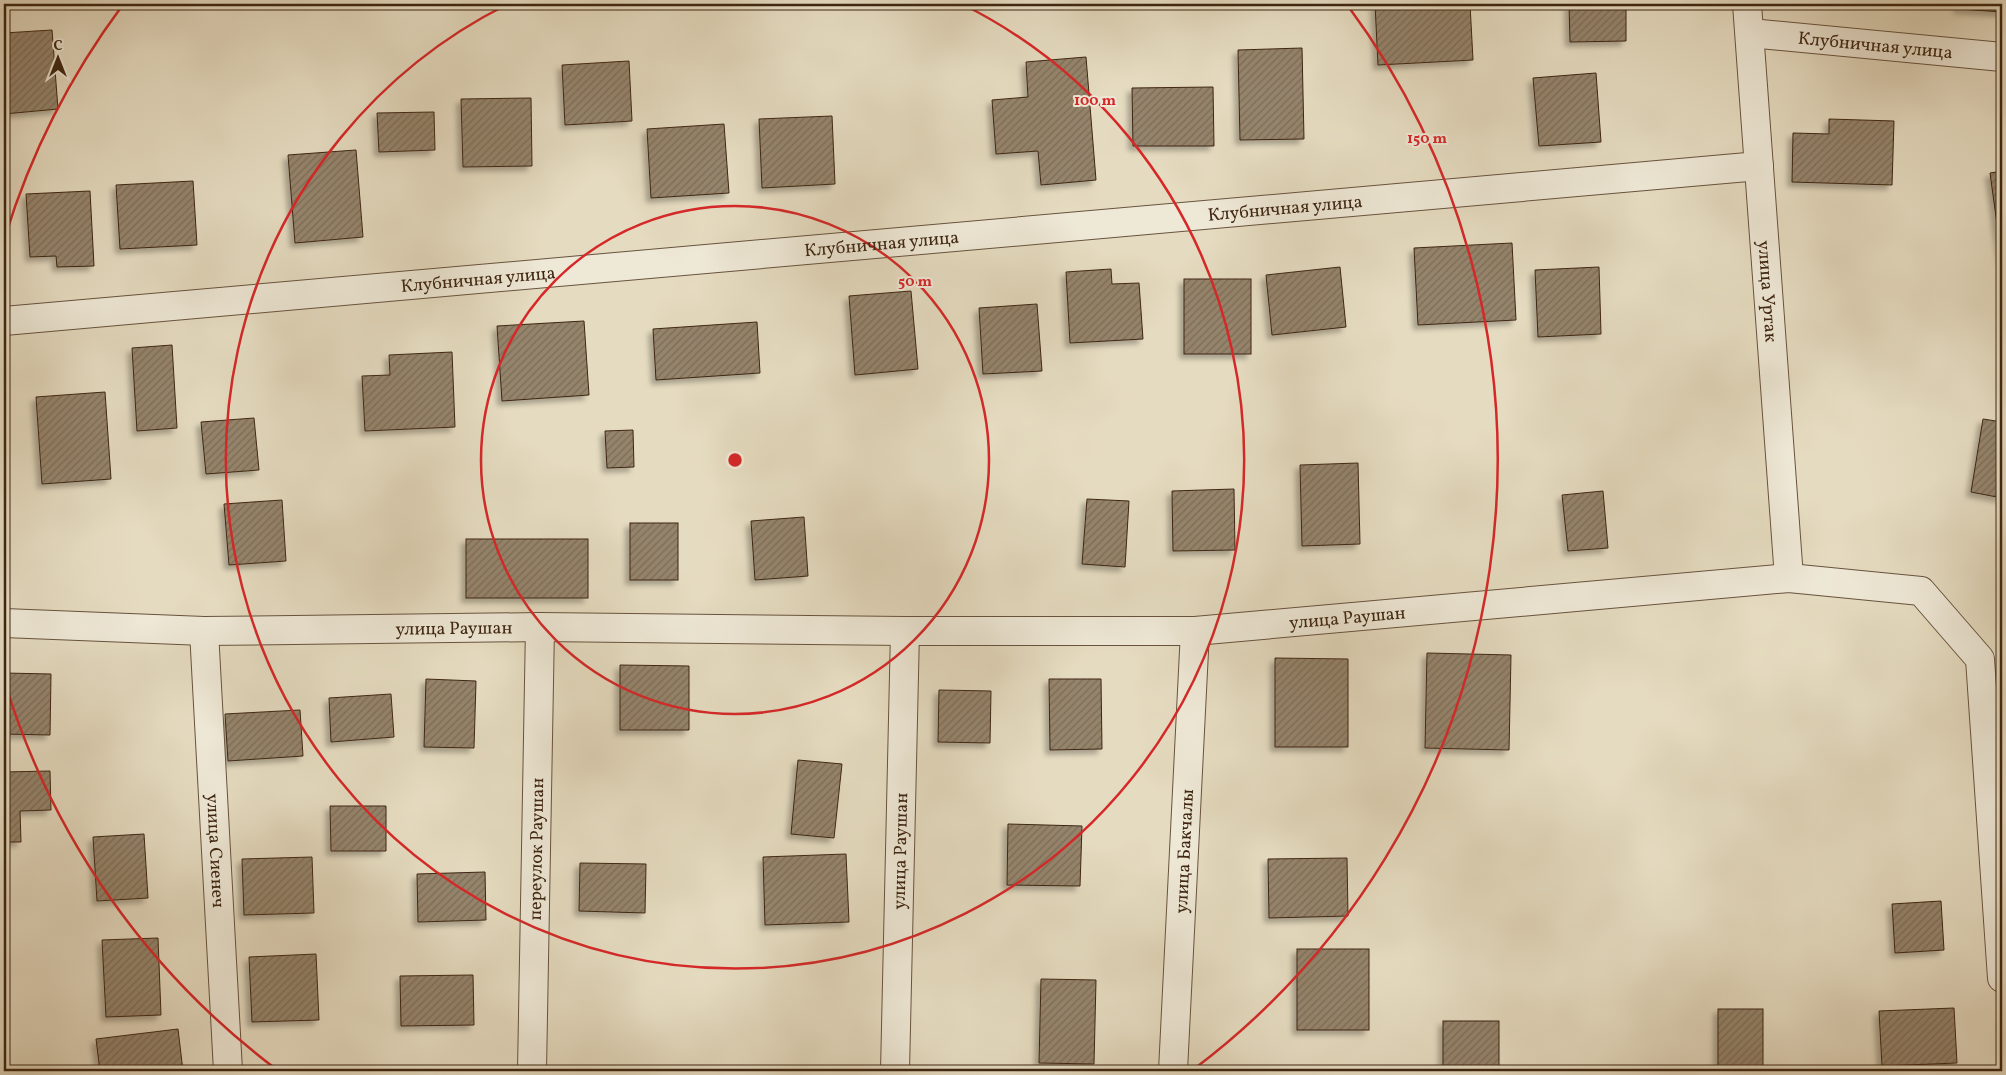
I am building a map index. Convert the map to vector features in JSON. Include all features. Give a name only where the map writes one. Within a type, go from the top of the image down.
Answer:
[{"type":"street","name":"улица Уртак","points":[[1747,4],[1789,578]]},
{"type":"street","name":"Клубничная улица","points":[[1750,33],[2002,57]]},
{"type":"street","name":"Клубничная улица","points":[[4,321],[1759,166]]},
{"type":"street","name":"улица Раушан","points":[[4,623],[204,630],[540,627],[1195,630],[1789,578],[1921,591],[1980,660],[2002,978]]},
{"type":"street","name":"переулок Раушан","points":[[532,1071],[540,627]]},
{"type":"street","name":"улица Сиенеч","points":[[204,630],[228,1071]]},
{"type":"street","name":"улица Раушан","points":[[895,1071],[905,630]]},
{"type":"street","name":"улица Бакчалы","points":[[1174,1071],[1195,630]]},
{"type":"building","points":[[1375,4],[1470,4],[1473,60],[1378,65]]},
{"type":"building","points":[[1569,4],[1626,4],[1626,41],[1570,42]]},
{"type":"building","points":[[1958,4],[2002,4],[2002,12],[1958,9]]},
{"type":"building","points":[[52,30],[58,109],[4,114],[4,33]]},
{"type":"building","points":[[1302,48],[1304,139],[1240,140],[1238,50]]},
{"type":"building","points":[[1086,57],[1096,180],[1041,185],[1038,151],[996,154],[992,100],[1028,97],[1026,62]]},
{"type":"building","points":[[629,61],[632,121],[565,125],[562,65]]},
{"type":"building","points":[[1596,73],[1601,142],[1539,146],[1533,78]]},
{"type":"building","points":[[1213,87],[1214,146],[1133,146],[1132,88]]},
{"type":"building","points":[[531,98],[532,166],[463,167],[461,99]]},
{"type":"building","points":[[434,112],[435,150],[379,152],[377,113]]},
{"type":"building","points":[[832,116],[835,184],[762,188],[759,119]]},
{"type":"building","points":[[1829,119],[1894,121],[1892,185],[1792,182],[1793,133],[1829,134]]},
{"type":"building","points":[[724,124],[729,193],[651,198],[647,129]]},
{"type":"building","points":[[356,150],[363,237],[295,243],[288,155]]},
{"type":"building","points":[[2002,171],[2002,261],[1990,173]]},
{"type":"building","points":[[193,181],[197,245],[120,249],[116,185]]},
{"type":"building","points":[[90,191],[94,266],[57,267],[56,256],[30,257],[26,194]]},
{"type":"building","points":[[1512,243],[1516,320],[1418,325],[1414,248]]},
{"type":"building","points":[[1340,267],[1346,327],[1272,335],[1266,275]]},
{"type":"building","points":[[1599,267],[1601,334],[1538,337],[1535,270]]},
{"type":"building","points":[[1111,269],[1112,284],[1139,283],[1143,339],[1070,343],[1066,272]]},
{"type":"building","points":[[1184,279],[1251,279],[1251,354],[1184,354]]},
{"type":"building","points":[[911,291],[918,369],[855,375],[849,296]]},
{"type":"building","points":[[1037,304],[1042,371],[983,374],[979,308]]},
{"type":"building","points":[[584,321],[589,395],[502,401],[497,326]]},
{"type":"building","points":[[757,322],[760,373],[656,380],[653,329]]},
{"type":"building","points":[[172,345],[177,428],[137,431],[132,348]]},
{"type":"building","points":[[452,352],[455,427],[365,431],[362,376],[390,375],[389,355]]},
{"type":"building","points":[[105,392],[111,479],[42,484],[36,397]]},
{"type":"building","points":[[254,418],[259,470],[206,474],[201,422]]},
{"type":"building","points":[[1983,419],[2002,422],[2002,498],[1971,492]]},
{"type":"building","points":[[633,430],[634,467],[607,468],[605,431]]},
{"type":"building","points":[[1358,463],[1360,544],[1302,546],[1300,465]]},
{"type":"building","points":[[1234,489],[1235,550],[1173,551],[1172,491]]},
{"type":"building","points":[[1603,491],[1608,548],[1568,551],[1562,495]]},
{"type":"building","points":[[1087,499],[1129,501],[1125,567],[1082,564]]},
{"type":"building","points":[[282,500],[286,561],[229,565],[224,504]]},
{"type":"building","points":[[804,517],[808,576],[755,580],[751,521]]},
{"type":"building","points":[[630,523],[678,523],[678,580],[630,580]]},
{"type":"building","points":[[466,539],[588,539],[588,598],[466,598]]},
{"type":"building","points":[[1427,653],[1511,655],[1509,750],[1425,748]]},
{"type":"building","points":[[1275,658],[1348,659],[1348,747],[1275,747]]},
{"type":"building","points":[[620,665],[689,666],[689,730],[620,730]]},
{"type":"building","points":[[4,673],[51,674],[50,735],[4,734]]},
{"type":"building","points":[[426,679],[476,681],[474,748],[424,747]]},
{"type":"building","points":[[1049,679],[1101,679],[1102,749],[1050,750]]},
{"type":"building","points":[[939,690],[991,691],[990,743],[938,742]]},
{"type":"building","points":[[391,694],[394,737],[331,742],[329,698]]},
{"type":"building","points":[[300,710],[303,756],[228,761],[225,714]]},
{"type":"building","points":[[798,760],[842,764],[834,838],[791,834]]},
{"type":"building","points":[[50,771],[51,810],[20,811],[21,842],[4,842],[4,772]]},
{"type":"building","points":[[330,806],[386,806],[386,851],[331,851]]},
{"type":"building","points":[[1008,824],[1082,826],[1080,886],[1007,885]]},
{"type":"building","points":[[144,834],[148,898],[97,901],[93,837]]},
{"type":"building","points":[[846,854],[849,922],[765,925],[763,857]]},
{"type":"building","points":[[312,857],[314,913],[244,915],[242,859]]},
{"type":"building","points":[[1347,858],[1348,916],[1269,918],[1268,859]]},
{"type":"building","points":[[580,863],[646,864],[645,913],[579,911]]},
{"type":"building","points":[[485,872],[486,920],[418,922],[417,874]]},
{"type":"building","points":[[1941,901],[1944,950],[1895,953],[1892,904]]},
{"type":"building","points":[[158,938],[161,1015],[106,1017],[102,940]]},
{"type":"building","points":[[1297,949],[1369,949],[1369,1030],[1297,1030]]},
{"type":"building","points":[[316,954],[319,1020],[252,1022],[249,957]]},
{"type":"building","points":[[473,975],[474,1025],[401,1026],[400,976]]},
{"type":"building","points":[[1041,979],[1096,980],[1094,1064],[1039,1063]]},
{"type":"building","points":[[1954,1008],[1957,1063],[1882,1066],[1879,1011]]},
{"type":"building","points":[[1718,1009],[1763,1009],[1763,1071],[1718,1071]]},
{"type":"building","points":[[1443,1021],[1499,1021],[1499,1071],[1443,1071]]},
{"type":"building","points":[[178,1029],[183,1071],[100,1071],[96,1039]]}]
